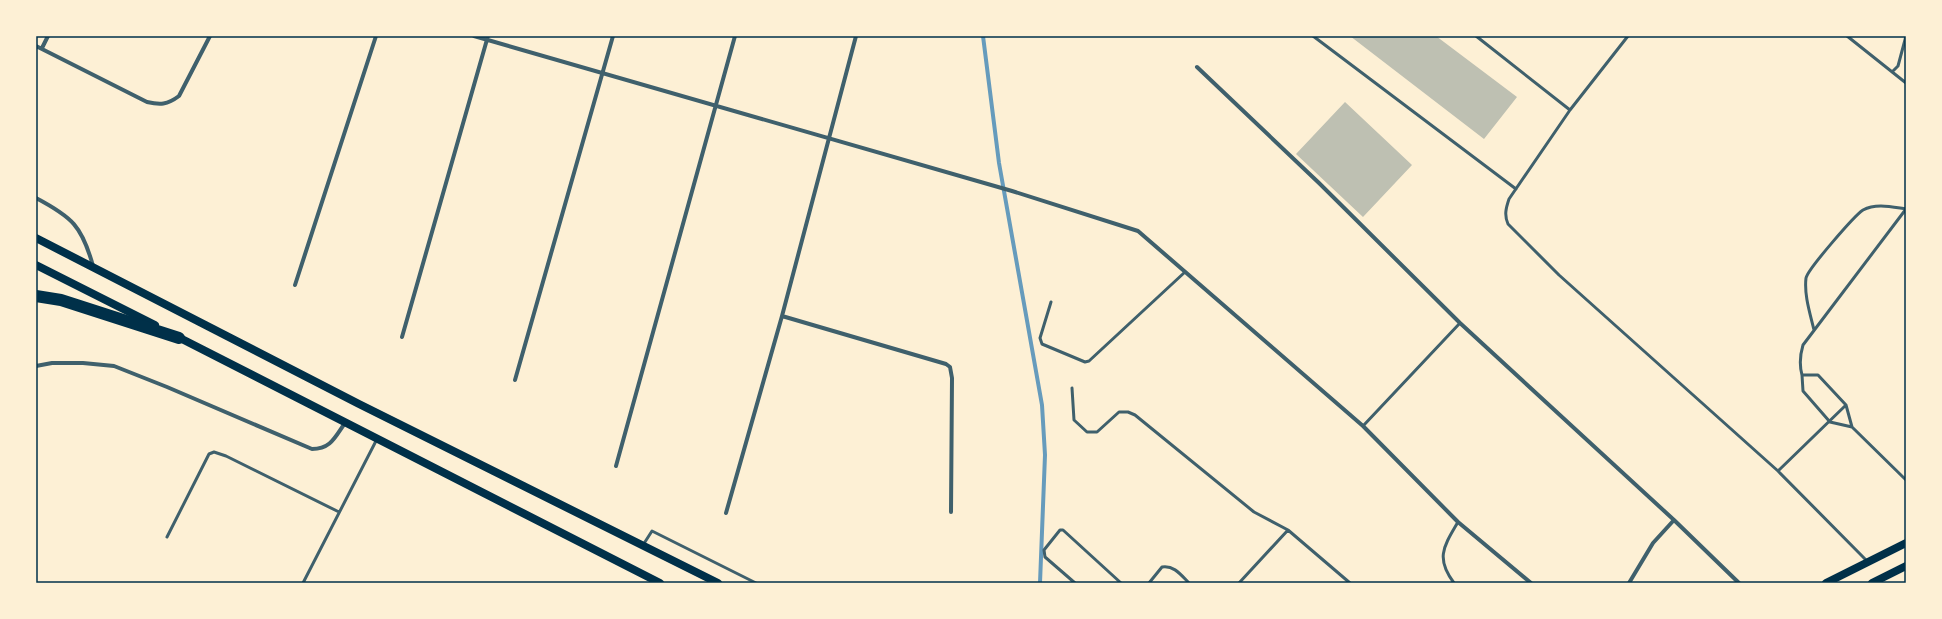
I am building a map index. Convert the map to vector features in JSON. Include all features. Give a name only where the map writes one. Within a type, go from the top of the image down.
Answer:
[{"type":"highway","points":[[36,296],[61,300],[179,338]]},
{"type":"main road","points":[[36,238],[353,400],[718,583]]},
{"type":"main road","points":[[36,265],[660,583]]},
{"type":"main road","points":[[1826,583],[1906,543]]},
{"type":"main road","points":[[1876,582],[1906,566]]},
{"type":"street","points":[[42,48],[48,36]]},
{"type":"street","points":[[36,46],[147,102],[160,105],[170,103],[179,96],[210,36]]},
{"type":"street","points":[[294,285],[376,36]]},
{"type":"street","points":[[474,36],[488,38],[715,106],[1012,191],[1138,231],[1363,426],[1458,522],[1530,583]]},
{"type":"street","points":[[515,380],[613,36]]},
{"type":"street","points":[[616,466],[735,36]]},
{"type":"street","points":[[726,513],[782,316],[856,36]]},
{"type":"street","points":[[402,336],[488,38]]},
{"type":"street","points":[[1197,67],[1319,183],[1460,323],[1674,520],[1739,583]]},
{"type":"street","points":[[36,198],[59,210],[76,225],[88,249],[93,266]]},
{"type":"street","points":[[782,316],[946,364],[950,367],[952,378],[951,512]]},
{"type":"street","points":[[36,366],[60,363],[83,363],[114,366],[168,387],[312,449],[322,449],[329,445],[345,423]]},
{"type":"street","points":[[1629,583],[1653,543],[1674,520]]},
{"type":"lane","points":[[1313,36],[1516,189]]},
{"type":"lane","points":[[1476,36],[1570,110]]},
{"type":"lane","points":[[1628,36],[1570,110],[1509,198],[1505,214],[1508,224],[1559,275],[1778,471],[1869,562]]},
{"type":"lane","points":[[1847,36],[1906,83]]},
{"type":"lane","points":[[1892,72],[1898,66],[1906,36]]},
{"type":"lane","points":[[1814,330],[1806,293],[1807,276],[1848,224],[1864,210],[1882,206],[1906,209]]},
{"type":"lane","points":[[1852,427],[1830,422],[1803,391],[1800,355],[1803,344],[1906,209]]},
{"type":"lane","points":[[1051,302],[1040,338],[1042,344],[1085,362],[1089,362],[1185,272]]},
{"type":"lane","points":[[1363,426],[1460,323]]},
{"type":"lane","points":[[1802,375],[1818,375],[1846,405],[1852,427],[1906,480]]},
{"type":"lane","points":[[1072,388],[1074,420],[1087,432],[1097,432],[1119,412],[1128,412],[1135,415],[1254,512],[1288,530],[1350,583]]},
{"type":"lane","points":[[1778,471],[1846,405]]},
{"type":"lane","points":[[303,583],[377,439]]},
{"type":"lane","points":[[167,537],[210,454],[214,452],[226,456],[339,512]]},
{"type":"lane","points":[[1454,583],[1449,577],[1443,563],[1442,551],[1458,522]]},
{"type":"lane","points":[[1075,583],[1045,557],[1044,550],[1060,530],[1063,530],[1121,583]]},
{"type":"lane","points":[[1239,583],[1288,530]]},
{"type":"lane","points":[[643,545],[652,531],[756,583]]},
{"type":"lane","points":[[1149,583],[1162,567],[1168,566],[1173,568],[1190,583]]},
{"type":"building","points":[[1350,36],[1436,36],[1517,97],[1484,139]]},
{"type":"building","points":[[1345,102],[1412,165],[1363,217],[1296,154]]},
{"type":"waterway","points":[[983,36],[999,163],[1042,405],[1045,455],[1040,583]]}]
